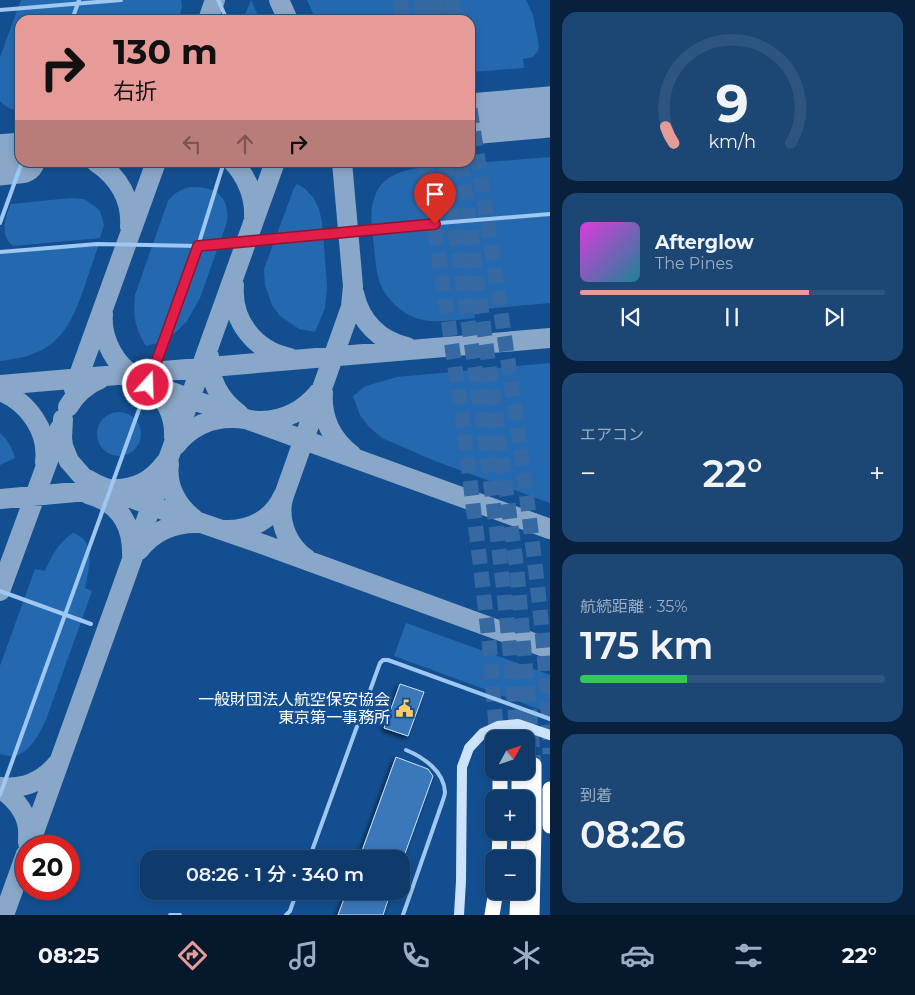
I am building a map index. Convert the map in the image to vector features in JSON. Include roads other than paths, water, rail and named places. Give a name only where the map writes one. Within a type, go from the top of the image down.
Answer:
[{"type":"highway","points":[[532,915],[534,780]]},
{"type":"highway","points":[[550,789],[550,826]]},
{"type":"highway","points":[[494,915],[495,900]]},
{"type":"highway","points":[[516,915],[517,900]]},
{"type":"street","points":[[459,915],[462,767],[469,748],[483,733],[498,726],[518,724],[550,735]]},
{"type":"lane","points":[[0,10],[78,2],[121,0]]},
{"type":"lane","points":[[218,0],[225,15]]},
{"type":"lane","points":[[74,15],[78,2]]},
{"type":"lane","points":[[0,223],[20,167]]},
{"type":"lane","points":[[0,795],[198,246],[222,167]]},
{"type":"lane","points":[[0,252],[97,244],[198,246],[368,229],[550,214]]},
{"type":"lane","points":[[0,591],[91,624]]},
{"type":"lane","points":[[312,850],[380,663],[383,660],[388,660],[550,719]]},
{"type":"lane","points":[[403,915],[445,791],[441,778],[430,763],[417,754],[406,750]]},
{"type":"lane","points":[[286,915],[290,911],[294,900]]},
{"type":"lane","points":[[170,915],[180,915]]},
{"type":"tunnel","points":[[400,0],[402,15]]},
{"type":"tunnel","points":[[421,0],[423,15]]},
{"type":"tunnel","points":[[436,0],[438,15]]},
{"type":"tunnel","points":[[452,0],[454,15]]},
{"type":"tunnel","points":[[475,141],[531,528],[543,641],[550,754]]},
{"type":"tunnel","points":[[426,167],[463,422],[489,641],[496,730]]},
{"type":"tunnel","points":[[446,167],[496,522],[516,730]]},
{"type":"tunnel","points":[[462,167],[517,570],[531,730]]},
{"type":"place","name":"一般財団法人航空保安協会 東京第一事務所","points":[[404,708]]}]
